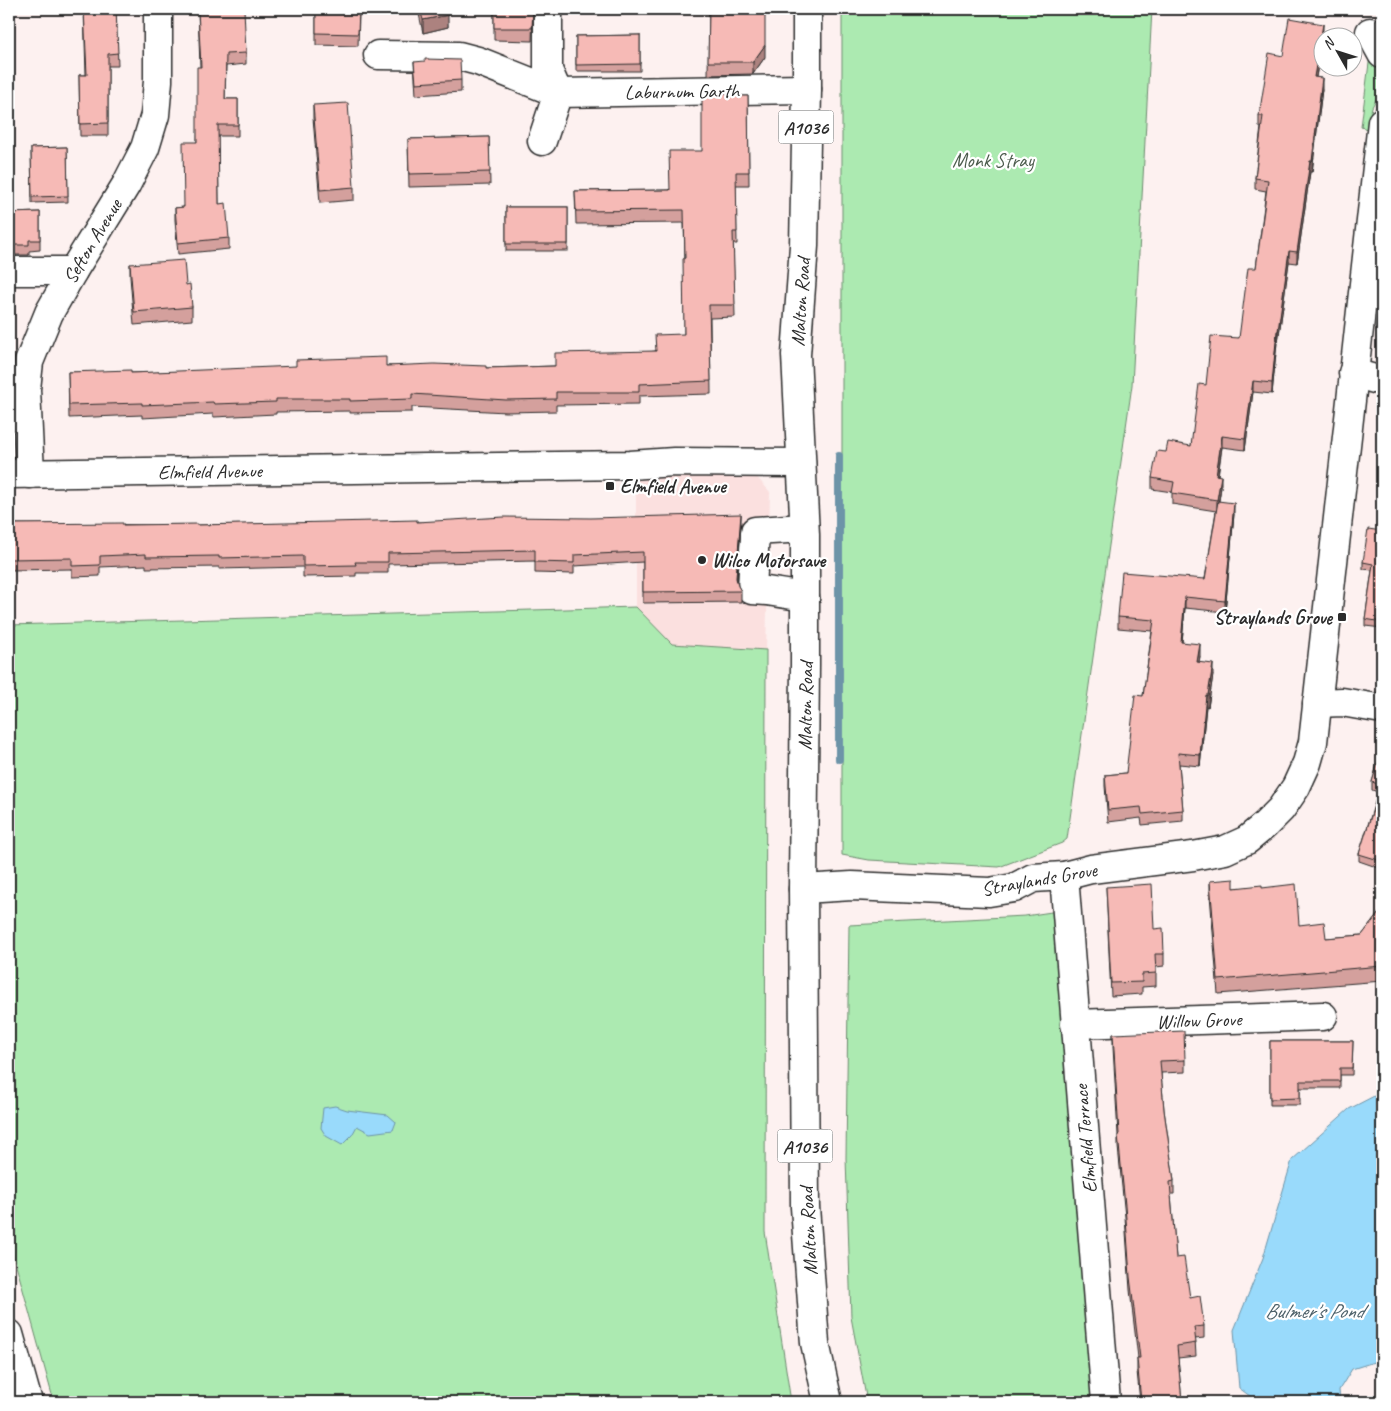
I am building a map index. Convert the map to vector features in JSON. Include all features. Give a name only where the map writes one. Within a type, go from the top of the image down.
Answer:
[{"type":"street","name":"Sefton Avenue","points":[[19,474],[29,362],[49,313],[126,185],[145,148],[156,115],[158,9]]},
{"type":"street","points":[[542,141],[558,93],[548,70],[548,9]]},
{"type":"street","name":"Malton Road","points":[[807,9],[804,246],[796,355],[804,528],[805,597],[803,889],[805,1207],[815,1343],[828,1402]]},
{"type":"street","points":[[378,55],[459,56],[478,61],[558,93]]},
{"type":"street","name":"Laburnum Garth","points":[[558,93],[807,89]]},
{"type":"street","name":"Straylands Grove","points":[[803,889],[852,886],[989,892],[1014,888],[1033,878],[1064,876],[1091,869],[1194,856],[1225,850],[1246,840],[1265,826],[1281,809],[1296,787],[1313,742],[1382,122]]},
{"type":"street","points":[[9,271],[73,272]]},
{"type":"street","points":[[1353,373],[1382,381]]},
{"type":"street","name":"Elmfield Avenue","points":[[19,474],[612,465],[674,462],[800,463]]},
{"type":"street","points":[[804,528],[754,531],[752,590],[805,597]]},
{"type":"street","points":[[1318,703],[1342,702],[1382,709]]},
{"type":"street","name":"Elmfield Terrace","points":[[1064,876],[1106,1402]]},
{"type":"street","name":"Willow Grove","points":[[1075,1024],[1323,1016]]},
{"type":"street","points":[[9,1334],[28,1402]]},
{"type":"shaded area","name":"Wilco Motorsave","points":[[748,467],[770,492],[766,650],[672,644],[636,607],[636,472]]},
{"type":"green space","name":"Monk Stray","points":[[842,9],[1152,9],[1132,385],[1067,839],[1062,843],[999,867],[869,860],[842,855]]},
{"type":"green space","points":[[1371,47],[1382,64],[1382,88],[1372,107],[1367,129],[1361,127]]},
{"type":"green space","points":[[636,607],[672,644],[766,650],[765,1232],[791,1402],[54,1402],[9,1239],[9,625]]},
{"type":"green space","points":[[1058,911],[1093,1402],[867,1402],[851,1317],[846,1158],[849,925],[1025,916]]},
{"type":"water","name":"Bulmer's Pond","points":[[1382,1092],[1382,1364],[1374,1362],[1352,1369],[1339,1390],[1340,1401],[1342,1402],[1258,1402],[1239,1388],[1234,1330],[1263,1258],[1292,1160],[1349,1109]]},
{"type":"water","points":[[335,1106],[347,1110],[388,1115],[396,1122],[393,1130],[370,1133],[357,1126],[352,1135],[342,1145],[326,1136],[321,1128],[323,1108]]},
{"type":"building","points":[[84,9],[116,9],[118,53],[108,54],[108,123],[80,124],[79,75],[87,75]]},
{"type":"building","points":[[244,9],[246,53],[226,54],[225,99],[238,99],[238,125],[218,125],[219,204],[226,203],[229,238],[178,243],[175,208],[184,207],[183,142],[197,142],[197,67],[201,67],[198,10]]},
{"type":"building","points":[[316,9],[359,9],[358,34],[316,33]]},
{"type":"building","points":[[420,9],[447,9],[448,15],[423,20]]},
{"type":"building","points":[[494,9],[533,9],[532,28],[494,28]]},
{"type":"building","points":[[709,9],[765,9],[765,45],[753,62],[708,62]]},
{"type":"building","points":[[1289,18],[1323,24],[1322,28],[1314,28],[1314,78],[1322,78],[1312,161],[1310,161],[1297,252],[1289,251],[1277,331],[1272,383],[1253,381],[1245,439],[1222,436],[1216,475],[1221,476],[1217,500],[1172,493],[1174,482],[1152,478],[1157,451],[1166,452],[1168,442],[1191,446],[1199,384],[1206,385],[1211,336],[1239,338],[1248,268],[1256,268],[1268,180],[1255,178],[1263,116],[1259,116],[1269,53],[1283,56]]},
{"type":"building","points":[[640,35],[640,64],[576,65],[576,36]]},
{"type":"building","points":[[425,59],[460,60],[461,80],[416,83],[414,62],[425,61]]},
{"type":"building","points":[[730,93],[728,96],[748,96],[749,172],[736,172],[737,232],[733,232],[735,305],[709,305],[711,381],[639,384],[639,392],[556,392],[556,399],[506,400],[412,394],[412,399],[350,401],[350,399],[276,399],[276,402],[214,404],[213,402],[142,405],[142,403],[69,405],[68,372],[131,370],[131,373],[296,366],[296,360],[386,357],[386,366],[434,364],[486,366],[486,368],[555,366],[555,353],[656,351],[655,335],[684,334],[684,210],[576,211],[575,191],[670,190],[669,151],[702,151],[702,96]]},
{"type":"building","points":[[348,103],[354,187],[320,190],[313,105]]},
{"type":"building","points":[[489,137],[490,172],[409,174],[408,139]]},
{"type":"building","points":[[67,147],[68,196],[32,197],[31,148]]},
{"type":"building","points":[[506,207],[568,207],[568,244],[506,244]]},
{"type":"building","points":[[40,212],[40,240],[29,240],[29,245],[9,245],[9,213]]},
{"type":"building","points":[[184,260],[186,285],[190,284],[192,307],[134,312],[130,264]]},
{"type":"building","points":[[1218,501],[1234,503],[1225,601],[1185,597],[1181,642],[1200,644],[1197,662],[1213,664],[1208,695],[1206,695],[1200,755],[1178,753],[1183,810],[1142,814],[1141,807],[1108,810],[1105,775],[1126,773],[1135,695],[1143,696],[1154,620],[1118,617],[1122,572],[1205,579]]},
{"type":"building","points":[[741,514],[736,578],[741,591],[643,592],[643,552],[574,555],[574,563],[535,562],[535,550],[388,553],[388,562],[355,562],[356,565],[303,566],[303,556],[219,558],[219,556],[146,557],[146,554],[100,556],[100,565],[72,566],[72,558],[9,559],[9,524],[123,523],[123,525],[198,525],[417,520],[417,522],[504,517],[591,518]]},
{"type":"building","points":[[1368,529],[1382,531],[1382,622],[1365,619],[1373,564],[1363,562]]},
{"type":"building","points":[[1382,749],[1382,861],[1359,854],[1381,785],[1372,782]]},
{"type":"building","points":[[1234,879],[1234,888],[1262,885],[1262,888],[1296,884],[1299,925],[1324,922],[1326,938],[1362,935],[1382,909],[1382,966],[1218,980],[1210,881]]},
{"type":"building","points":[[1152,884],[1154,929],[1163,928],[1164,954],[1155,954],[1156,973],[1142,974],[1142,982],[1111,983],[1106,887]]},
{"type":"building","points":[[1382,999],[1382,1027],[1380,1026]]},
{"type":"building","points":[[1184,1031],[1185,1060],[1160,1061],[1164,1110],[1174,1181],[1170,1182],[1176,1258],[1184,1257],[1190,1298],[1200,1296],[1204,1326],[1194,1327],[1196,1343],[1177,1346],[1182,1402],[1141,1402],[1137,1358],[1140,1358],[1130,1277],[1118,1135],[1113,1034]]},
{"type":"building","points":[[1270,1041],[1353,1041],[1352,1068],[1340,1068],[1340,1081],[1300,1081],[1300,1098],[1270,1099]]},
{"type":"waterway","points":[[839,456],[839,759]]},
{"type":"place","name":"Elmfield Avenue","points":[[610,486]]},
{"type":"place","name":"Wilco Motorsave","points":[[702,560]]},
{"type":"place","name":"Straylands Grove","points":[[1342,617]]}]
